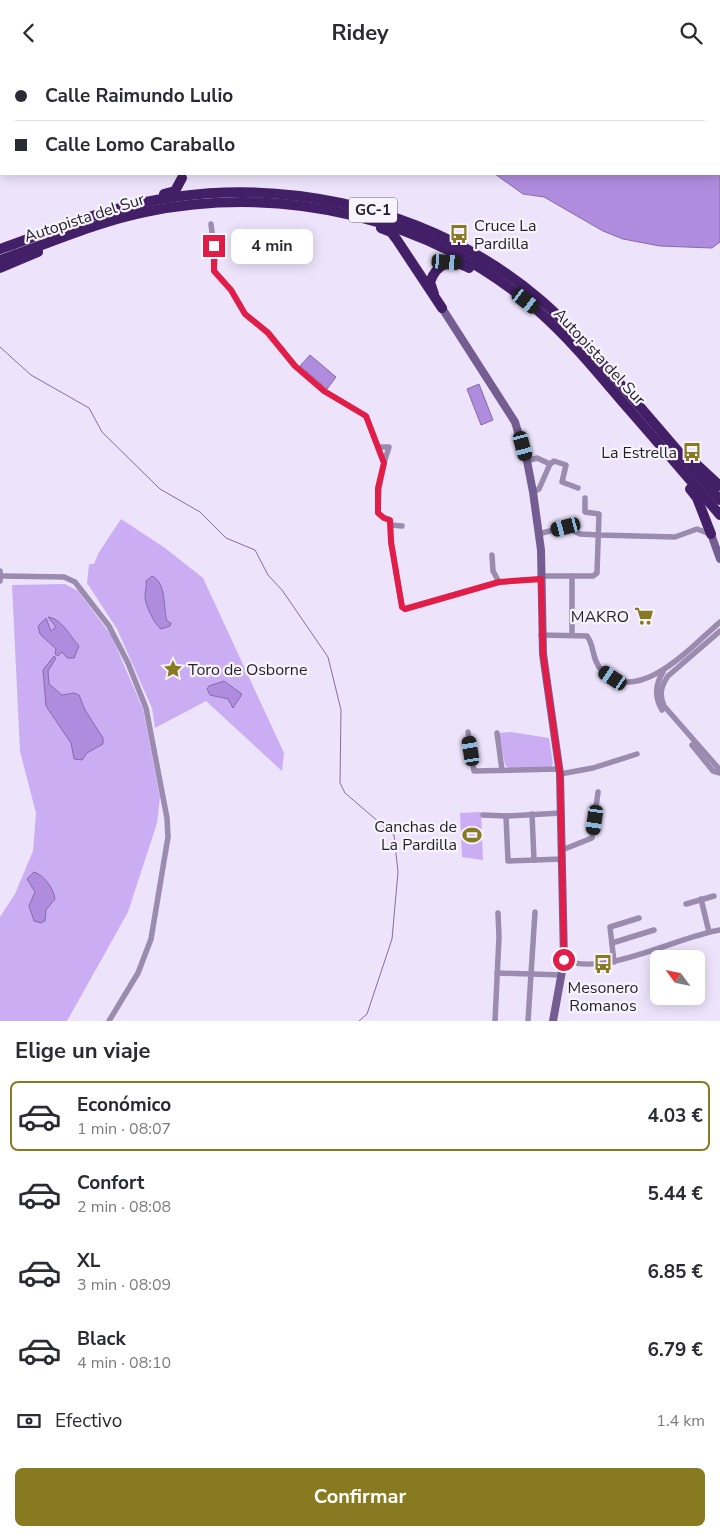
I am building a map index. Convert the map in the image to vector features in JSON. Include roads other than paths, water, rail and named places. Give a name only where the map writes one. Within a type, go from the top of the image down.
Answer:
[{"type":"highway","points":[[181,176],[187,185],[193,189],[215,187],[226,192]]},
{"type":"highway","points":[[115,209],[131,201],[175,191],[181,176]]},
{"type":"highway","name":"Autopista del Sur","points":[[0,249],[115,209],[171,197],[226,192],[268,192],[324,199],[381,213],[410,223],[470,251],[504,272],[542,301],[720,515]]},
{"type":"highway","name":"Autopista del Sur","points":[[0,260],[114,220],[150,211],[197,204],[265,202],[322,208],[406,231],[465,259],[536,308],[586,352],[720,500]]},
{"type":"highway","points":[[322,208],[337,216],[390,232],[442,308]]},
{"type":"highway","points":[[0,268],[29,257],[55,241]]},
{"type":"highway","points":[[442,308],[430,282],[439,266],[447,262],[466,266],[484,277],[498,281]]},
{"type":"highway","points":[[586,352],[630,388],[700,468],[718,482]]},
{"type":"highway","points":[[586,352],[616,400],[697,498],[711,534]]},
{"type":"street","points":[[211,223],[216,258],[214,271],[231,290],[245,314],[268,333],[295,366],[324,391],[366,416],[379,447],[389,447],[378,488],[378,513],[390,520],[392,551],[402,607],[405,609],[499,582],[541,577],[595,575],[600,535],[598,514],[585,512],[585,498]]},
{"type":"street","points":[[442,308],[511,414],[519,431],[533,492],[541,577],[541,635],[560,772],[564,960],[553,1021]]},
{"type":"street","points":[[527,461],[537,458],[550,464]]},
{"type":"street","points":[[533,492],[539,489],[550,464],[554,461],[566,465],[562,482],[578,488]]},
{"type":"street","points":[[391,525],[402,527]]},
{"type":"street","points":[[538,534],[566,527],[580,533],[600,535],[675,537],[698,529],[711,534],[720,559]]},
{"type":"street","points":[[492,555],[493,571],[499,582]]},
{"type":"street","points":[[1,576],[64,577],[75,582],[109,626],[128,663],[146,708],[167,818],[168,837],[151,939],[138,973],[109,1021]]},
{"type":"street","points":[[572,576],[572,635]]},
{"type":"street","points":[[541,635],[588,636],[596,664],[613,678],[641,680],[664,670],[720,622]]},
{"type":"street","points":[[720,631],[668,676],[663,685],[661,695],[664,706],[720,771]]},
{"type":"street","points":[[664,670],[659,678],[656,692],[661,709],[713,771],[720,771]]},
{"type":"street","points":[[468,732],[474,771],[560,772],[593,768],[637,754]]},
{"type":"street","points":[[498,733],[502,771]]},
{"type":"street","points":[[562,850],[592,838],[598,791]]},
{"type":"street","points":[[483,815],[506,816],[560,813]]},
{"type":"street","points":[[532,814],[534,860]]},
{"type":"street","points":[[506,816],[508,861],[562,859]]},
{"type":"street","points":[[686,904],[714,896]]},
{"type":"street","points":[[701,899],[709,932]]},
{"type":"street","points":[[528,1021],[535,912]]},
{"type":"street","points":[[495,1021],[498,913]]},
{"type":"street","points":[[614,961],[610,927],[639,918]]},
{"type":"street","points":[[612,943],[654,930]]},
{"type":"street","points":[[564,960],[573,964],[614,961],[720,930]]},
{"type":"street","points":[[497,973],[562,975]]},
{"type":"waterway","points":[[0,347],[31,375],[89,408],[102,432],[160,489],[200,512],[226,538],[255,550],[268,575],[282,590],[328,657],[341,710],[340,783],[345,793],[394,835],[398,872],[392,939],[367,1014],[359,1021]]},
{"type":"place","name":"Cruce La Pardilla","points":[[459,234]]},
{"type":"place","name":"La Estrella","points":[[692,452]]},
{"type":"place","name":"MAKRO","points":[[644,616]]},
{"type":"place","name":"Toro de Osborne","points":[[173,669]]},
{"type":"place","name":"Canchas de La Pardilla","points":[[472,835]]},
{"type":"place","name":"Mesonero Romanos","points":[[603,964]]}]
